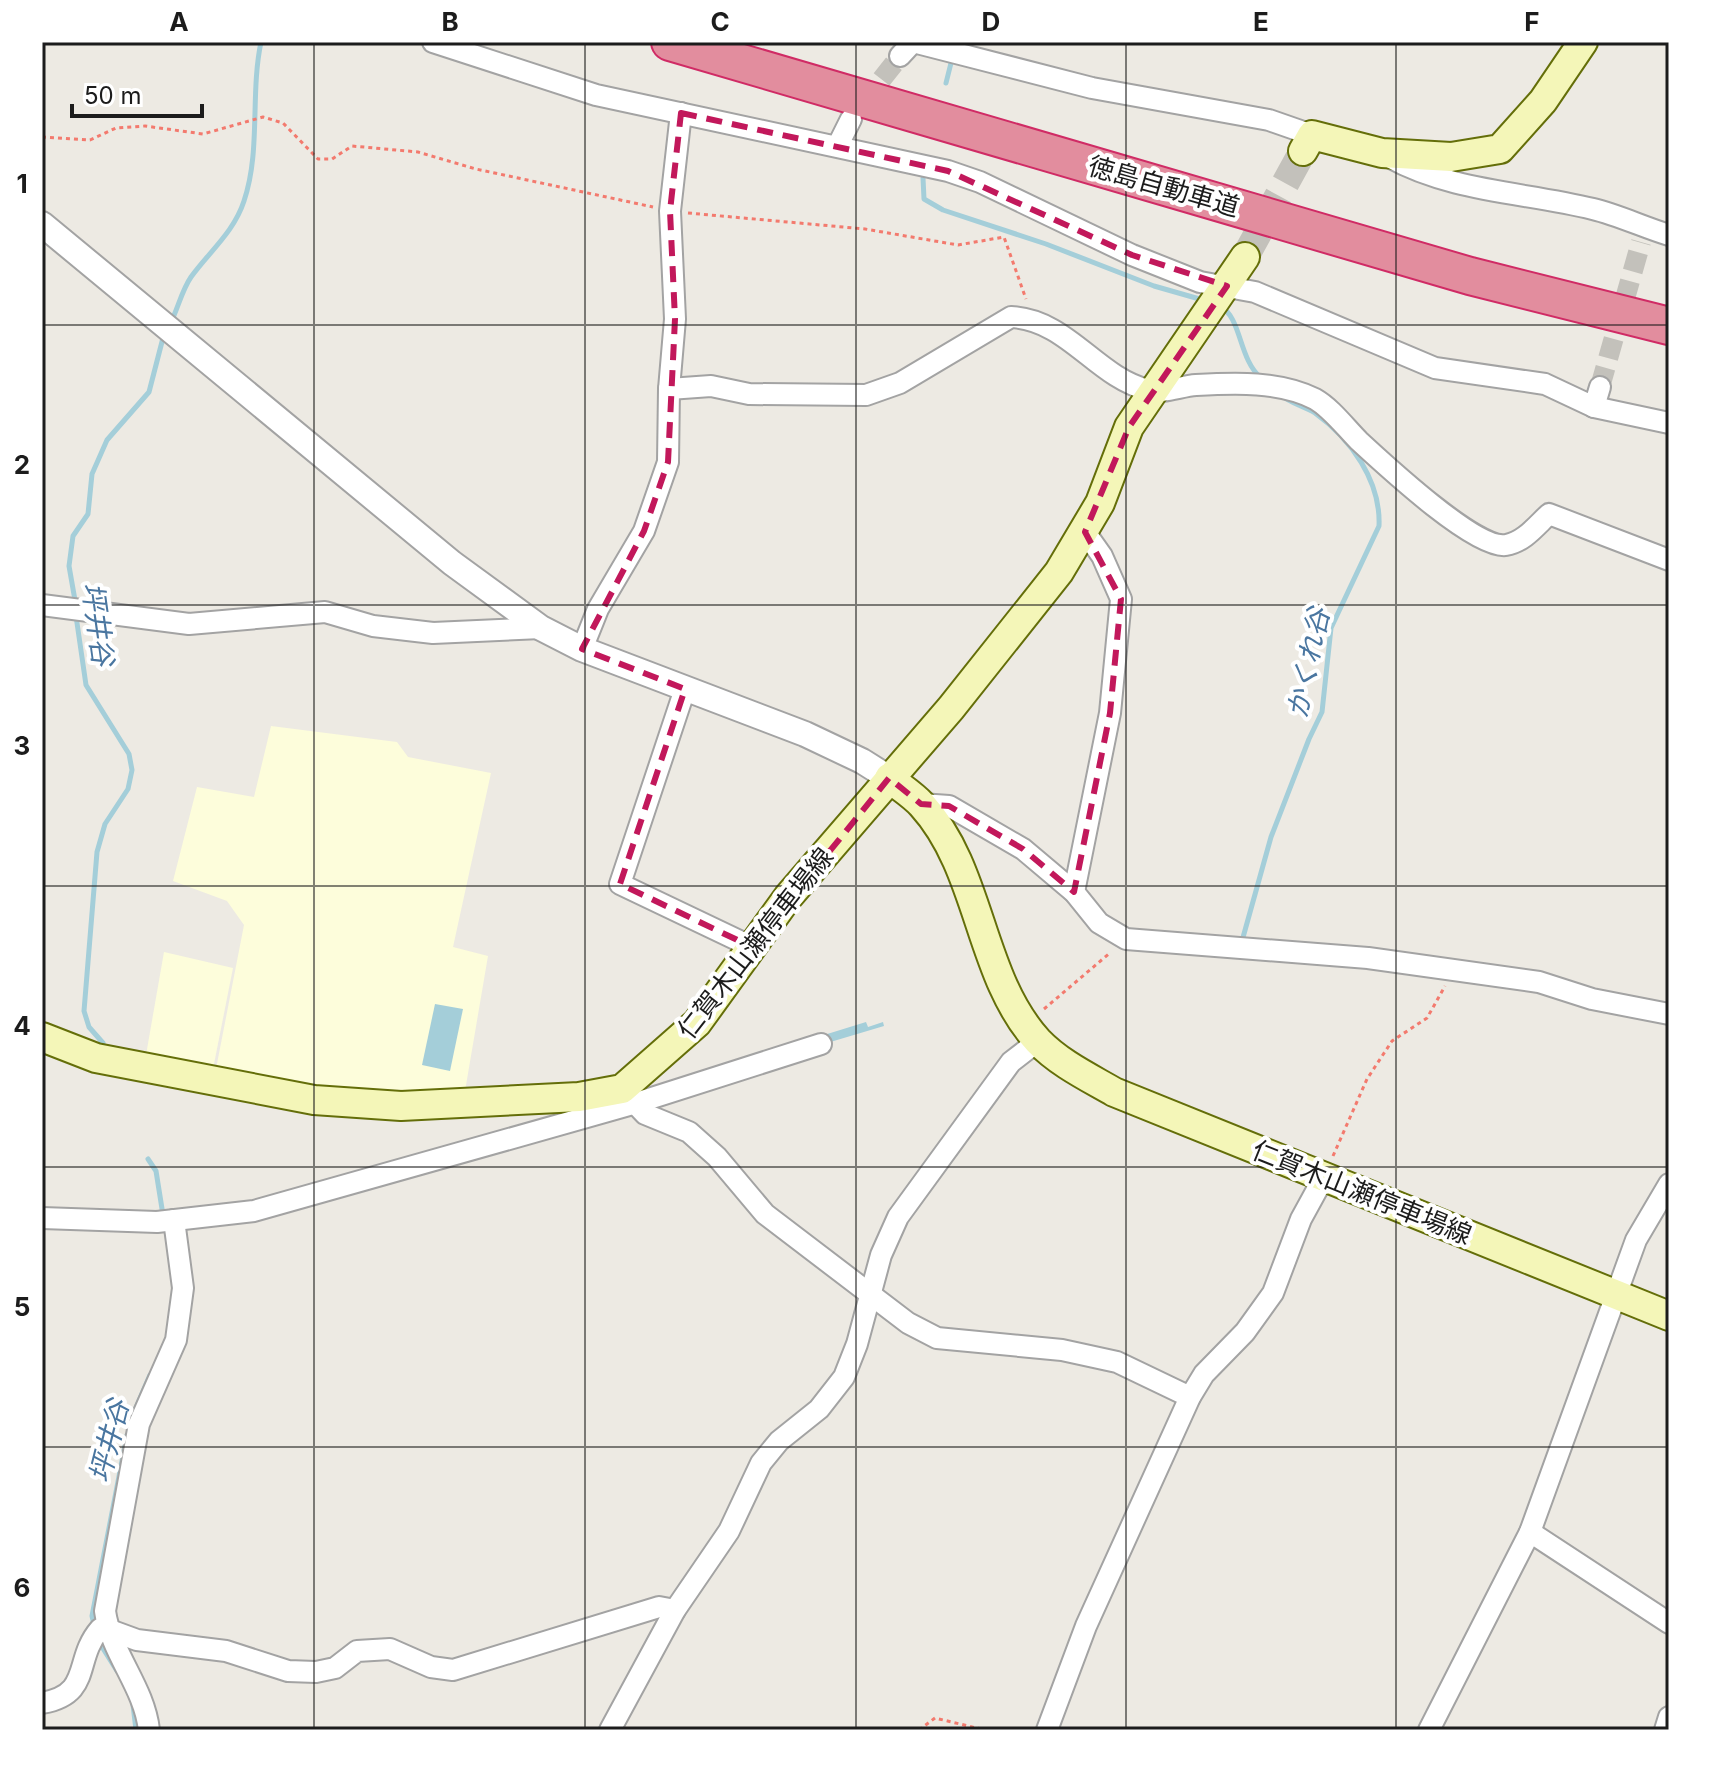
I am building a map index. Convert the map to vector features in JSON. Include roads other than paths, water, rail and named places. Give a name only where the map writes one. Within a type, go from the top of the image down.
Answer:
[{"type":"highway","name":"徳島自動車道","points":[[670,42],[1470,276],[1664,325]]},
{"type":"highway","name":"徳島自動車道","points":[[752,42],[1664,325]]},
{"type":"main road","points":[[1307,143],[1382,153],[1451,157],[1500,149],[1543,101],[1583,42]]},
{"type":"main road","name":"仁賀木山瀬停車場線","points":[[627,1096],[697,1023],[788,897],[951,708],[1059,572],[1100,503],[1129,427],[1220,298],[1245,257]]},
{"type":"main road","name":"仁賀木山瀬停車場線","points":[[889,778],[921,804],[949,843],[1006,989],[1032,1032],[1067,1065],[1114,1092],[1669,1316]]},
{"type":"main road","points":[[42,1037],[96,1058],[314,1100],[401,1106],[627,1096]]},
{"type":"street","points":[[433,42],[596,95],[838,145],[980,182],[1132,255],[1200,282],[1220,298],[1255,292],[1435,368],[1545,384],[1597,397],[1669,423]]},
{"type":"street","points":[[900,56],[913,42],[1092,88],[1226,110],[1307,143]]},
{"type":"street","points":[[582,649],[598,609],[644,531],[668,462],[669,389],[675,319],[670,211],[681,113]]},
{"type":"street","points":[[838,145],[851,119]]},
{"type":"street","points":[[1382,153],[1408,167],[1468,187],[1594,209],[1643,235],[1669,235]]},
{"type":"street","points":[[42,224],[452,563],[541,628],[582,649],[805,734],[862,761],[889,778]]},
{"type":"street","points":[[669,389],[711,386],[749,394],[866,395],[900,383],[1011,317],[1032,318],[1049,325],[1132,384],[1151,392],[1195,385],[1284,386],[1318,401],[1394,474],[1476,536],[1502,546],[1520,541],[1549,514],[1669,560]]},
{"type":"street","points":[[1074,892],[1110,713],[1121,599],[1102,556],[1085,532]]},
{"type":"street","points":[[42,605],[189,624],[325,612],[373,626],[433,633],[541,628]]},
{"type":"street","points":[[685,689],[620,884],[752,947]]},
{"type":"street","points":[[921,804],[949,806],[1023,849],[1074,892],[1099,923],[1126,939],[1368,958],[1539,982],[1592,999],[1669,1014]]},
{"type":"street","points":[[610,1730],[675,1610],[729,1531],[761,1463],[779,1441],[819,1409],[844,1377],[857,1344],[868,1294],[898,1217],[1032,1032]]},
{"type":"street","points":[[42,1218],[165,1221],[254,1211],[627,1096],[821,1044]]},
{"type":"street","points":[[627,1096],[645,1114],[689,1132],[717,1157],[765,1214],[908,1323],[937,1338],[1062,1350],[1103,1359],[1190,1397]]},
{"type":"street","points":[[1047,1730],[1086,1626],[1190,1397],[1204,1374],[1245,1332],[1273,1293],[1301,1219],[1324,1177]]},
{"type":"street","points":[[1429,1730],[1530,1532],[1636,1240],[1669,1184]]},
{"type":"street","points":[[42,1703],[69,1695],[100,1632],[139,1424],[176,1340],[183,1288],[165,1221]]},
{"type":"street","points":[[1530,1532],[1669,1623]]},
{"type":"street","points":[[100,1632],[226,1651],[288,1671],[316,1672],[335,1668],[357,1651],[390,1649],[431,1667],[453,1670],[659,1607],[675,1610]]},
{"type":"street","points":[[100,1632],[138,1688],[149,1730]]},
{"type":"street","points":[[1665,1730],[1669,1717]]},
{"type":"water","points":[[435,1004],[463,1009],[450,1071],[422,1065]]},
{"type":"water","points":[[866,1022],[868,1027],[883,1022],[884,1026],[827,1043],[824,1035]]},
{"type":"waterway","name":"坪井谷","points":[[171,322],[188,282],[228,232],[244,201],[252,162],[261,42]]},
{"type":"waterway","name":"かくれ谷","points":[[946,83],[952,59]]},
{"type":"waterway","name":"かくれ谷","points":[[923,178],[924,199],[943,210],[1046,244],[1154,286],[1203,300]]},
{"type":"waterway","name":"かくれ谷","points":[[1220,306],[1232,320],[1248,360],[1261,378]]},
{"type":"waterway","name":"坪井谷","points":[[76,606],[69,566],[73,536],[88,514],[92,474],[107,440],[149,392],[164,334]]},
{"type":"waterway","name":"かくれ谷","points":[[1242,941],[1271,837],[1322,712],[1331,628],[1379,526],[1375,493],[1352,448],[1315,413],[1281,395]]},
{"type":"waterway","name":"坪井谷","points":[[76,616],[86,685],[129,754],[132,770],[128,789],[105,824],[97,852],[84,1011],[89,1027],[103,1043]]},
{"type":"waterway","name":"坪井谷","points":[[148,1159],[156,1171],[163,1215]]},
{"type":"waterway","name":"坪井谷","points":[[132,1417],[150,1375]]},
{"type":"waterway","name":"坪井谷","points":[[94,1625],[92,1616],[127,1435]]},
{"type":"waterway","name":"坪井谷","points":[[99,1642],[117,1671]]},
{"type":"waterway","name":"坪井谷","points":[[133,1705],[136,1730]]},
{"type":"tunnel","points":[[863,103],[900,56]]},
{"type":"tunnel","points":[[1245,257],[1303,151]]},
{"type":"tunnel","points":[[1600,387],[1641,242]]}]
